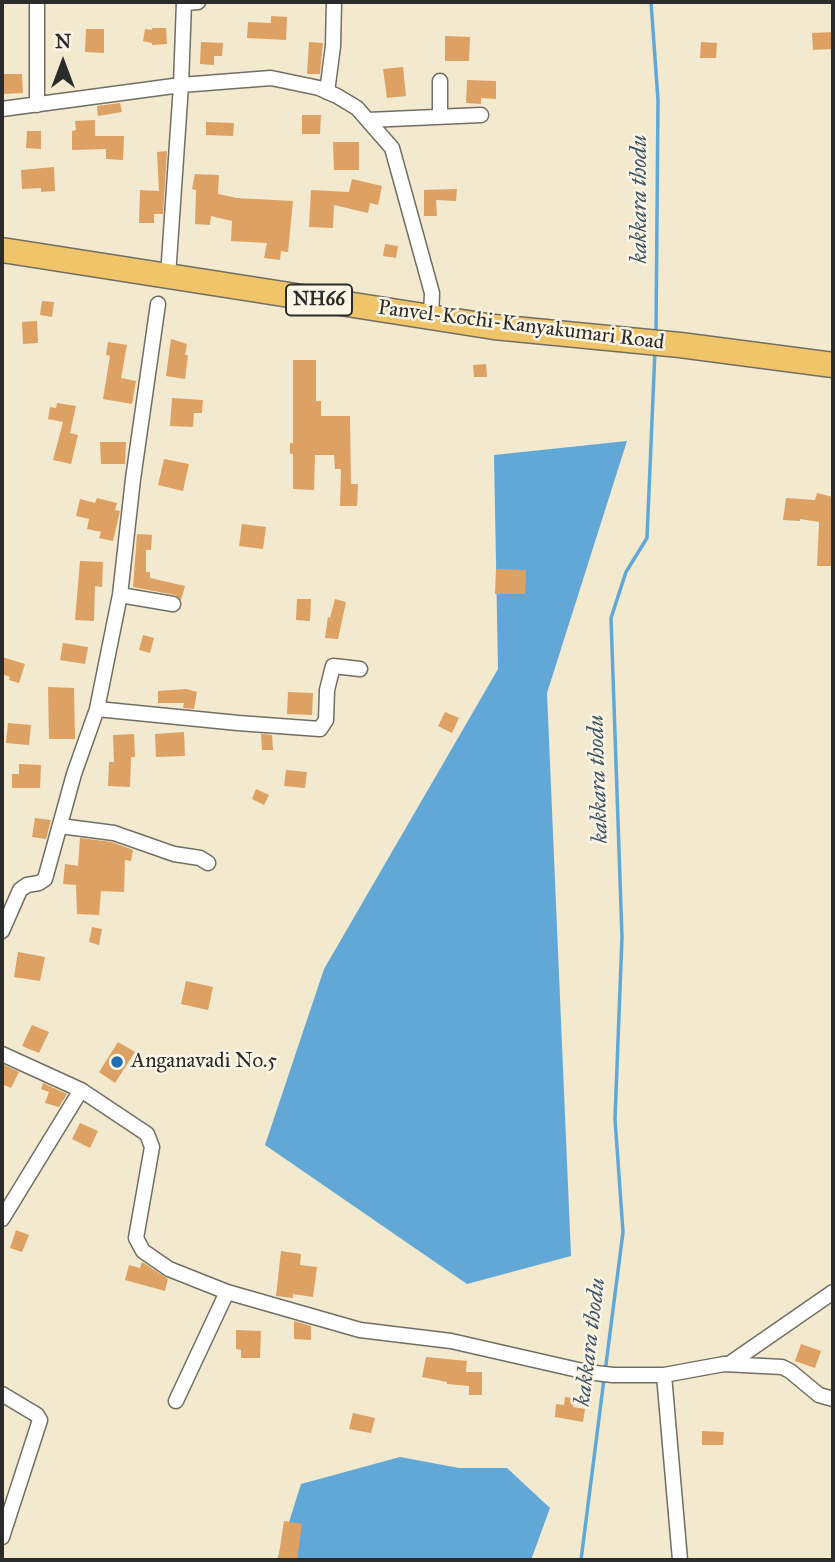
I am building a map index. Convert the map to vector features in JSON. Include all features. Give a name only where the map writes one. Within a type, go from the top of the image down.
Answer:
[{"type":"highway","name":"Panvel-Kochi-Kanyakumari Road","points":[[2,250],[494,327],[680,345],[833,365]]},
{"type":"street","points":[[37,2],[37,105]]},
{"type":"street","points":[[168,276],[188,2]]},
{"type":"street","points":[[327,92],[333,46],[334,2]]},
{"type":"street","points":[[2,109],[181,86],[271,78],[327,92],[357,108],[392,148],[432,293],[431,317]]},
{"type":"street","points":[[440,81],[440,117]]},
{"type":"street","points":[[368,120],[481,115]]},
{"type":"street","points":[[2,931],[20,890],[45,879],[74,774],[97,709],[120,595],[133,479],[158,304]]},
{"type":"street","points":[[120,595],[173,604]]},
{"type":"street","points":[[97,709],[320,729],[326,720],[327,690],[333,666],[360,669]]},
{"type":"street","points":[[60,826],[114,833],[174,854],[200,858],[208,863]]},
{"type":"street","points":[[2,1054],[81,1090],[147,1134],[152,1147],[136,1238],[143,1251],[169,1269],[227,1292],[360,1331],[451,1340],[587,1372],[613,1375],[664,1374],[729,1364],[782,1367],[819,1395],[833,1399]]},
{"type":"street","points":[[2,1219],[81,1090]]},
{"type":"street","points":[[176,1401],[227,1292]]},
{"type":"street","points":[[729,1364],[833,1292]]},
{"type":"street","points":[[664,1374],[680,1560]]},
{"type":"street","points":[[2,1394],[37,1415],[40,1420],[2,1537]]},
{"type":"water","points":[[627,441],[547,693],[571,1256],[467,1284],[265,1145],[324,969],[498,669],[494,455]]},
{"type":"water","points":[[400,1457],[459,1468],[507,1468],[550,1508],[531,1560],[277,1560],[301,1484]]},
{"type":"building","points":[[271,16],[287,17],[286,40],[247,38],[248,22],[271,23]]},
{"type":"building","points":[[166,28],[167,44],[152,45],[143,41],[145,29]]},
{"type":"building","points":[[86,29],[104,29],[104,53],[85,52]]},
{"type":"building","points":[[833,32],[833,49],[813,50],[812,33]]},
{"type":"building","points":[[445,36],[470,37],[469,61],[445,61]]},
{"type":"building","points":[[201,42],[223,43],[222,56],[214,56],[214,65],[200,64]]},
{"type":"building","points":[[309,42],[323,43],[320,74],[307,74]]},
{"type":"building","points":[[701,42],[717,43],[716,58],[700,58]]},
{"type":"building","points":[[403,67],[406,96],[387,98],[383,69]]},
{"type":"building","points":[[2,74],[22,74],[23,93],[2,94]]},
{"type":"building","points":[[467,80],[496,81],[496,99],[481,98],[481,104],[466,103]]},
{"type":"building","points":[[120,103],[122,112],[98,116],[97,106]]},
{"type":"building","points":[[302,115],[321,115],[320,134],[302,134]]},
{"type":"building","points":[[95,120],[95,136],[124,136],[123,160],[106,159],[106,149],[72,150],[75,121]]},
{"type":"building","points":[[206,122],[234,123],[233,136],[206,135]]},
{"type":"building","points":[[27,131],[41,131],[41,149],[26,148]]},
{"type":"building","points":[[333,142],[359,142],[359,170],[334,170]]},
{"type":"building","points":[[167,151],[163,214],[154,214],[154,223],[139,223],[140,190],[159,191],[157,152]]},
{"type":"building","points":[[54,167],[55,191],[41,192],[41,188],[22,189],[21,170]]},
{"type":"building","points":[[195,174],[219,175],[218,194],[237,198],[293,201],[288,252],[281,251],[280,260],[264,258],[267,243],[231,241],[232,221],[211,216],[210,225],[195,224],[196,190],[192,189]]},
{"type":"building","points":[[352,179],[382,186],[378,205],[370,203],[368,213],[334,205],[333,228],[309,227],[311,190],[349,192]]},
{"type":"building","points":[[457,189],[456,201],[436,200],[437,216],[424,216],[424,190]]},
{"type":"building","points":[[385,244],[398,246],[396,258],[383,256]]},
{"type":"building","points":[[42,301],[54,302],[52,317],[40,315]]},
{"type":"building","points":[[37,321],[38,343],[23,344],[22,322]]},
{"type":"building","points":[[171,339],[187,344],[185,379],[166,376]]},
{"type":"building","points":[[108,342],[127,345],[121,378],[136,381],[132,404],[103,399],[110,356],[106,355]]},
{"type":"building","points":[[293,360],[316,360],[316,401],[321,401],[321,416],[350,416],[351,484],[358,484],[357,506],[340,506],[341,469],[335,469],[334,455],[315,455],[314,490],[293,489],[293,454],[290,454],[290,443],[293,443]]},
{"type":"building","points":[[486,364],[487,377],[474,377],[473,365]]},
{"type":"building","points":[[172,398],[203,400],[202,413],[194,413],[193,427],[170,426]]},
{"type":"building","points":[[57,403],[76,406],[70,433],[78,435],[71,464],[53,460],[63,422],[48,419],[50,407],[56,408]]},
{"type":"building","points":[[100,442],[126,442],[125,464],[101,464]]},
{"type":"building","points":[[164,459],[189,464],[183,491],[158,485]]},
{"type":"building","points":[[817,493],[833,497],[833,566],[817,566],[819,522],[783,520],[786,498],[815,500]]},
{"type":"building","points":[[97,498],[117,503],[115,510],[120,511],[113,541],[99,538],[101,532],[87,529],[89,519],[76,516],[80,499],[95,503]]},
{"type":"building","points":[[242,524],[266,527],[263,549],[239,546]]},
{"type":"building","points":[[137,534],[152,535],[151,550],[146,550],[146,572],[150,572],[150,578],[185,586],[181,600],[175,595],[133,587]]},
{"type":"building","points":[[80,561],[103,562],[102,587],[95,586],[94,621],[75,620]]},
{"type":"building","points":[[496,569],[526,570],[525,594],[495,594]]},
{"type":"building","points":[[297,599],[311,599],[310,621],[296,620]]},
{"type":"building","points":[[335,599],[346,602],[338,639],[325,638],[328,617],[330,618]]},
{"type":"building","points":[[143,635],[154,638],[150,653],[139,650]]},
{"type":"building","points":[[63,643],[88,647],[85,664],[60,660]]},
{"type":"building","points":[[2,657],[25,664],[19,683],[2,674]]},
{"type":"building","points":[[48,687],[74,688],[75,739],[49,739]]},
{"type":"building","points":[[186,689],[197,692],[194,709],[183,708],[184,703],[158,703],[158,691]]},
{"type":"building","points":[[288,692],[313,693],[312,715],[287,714]]},
{"type":"building","points":[[445,712],[459,718],[452,733],[438,726]]},
{"type":"building","points":[[8,723],[31,725],[29,745],[6,743]]},
{"type":"building","points":[[184,732],[185,756],[156,757],[155,734]]},
{"type":"building","points":[[134,734],[135,757],[131,757],[130,787],[108,786],[109,762],[114,762],[113,735]]},
{"type":"building","points":[[261,734],[272,735],[273,750],[262,750]]},
{"type":"building","points":[[19,764],[41,765],[40,788],[12,788],[12,774],[19,774]]},
{"type":"building","points":[[286,770],[307,772],[305,788],[284,786]]},
{"type":"building","points":[[256,789],[269,795],[264,805],[252,799]]},
{"type":"building","points":[[35,818],[51,820],[46,839],[32,837]]},
{"type":"building","points":[[80,838],[112,842],[133,850],[131,861],[125,860],[124,892],[101,891],[99,915],[77,914],[76,885],[63,884],[65,864],[78,866]]},
{"type":"building","points":[[92,927],[102,929],[99,945],[89,942]]},
{"type":"building","points":[[18,952],[45,957],[40,981],[14,977]]},
{"type":"building","points":[[186,981],[213,987],[208,1010],[181,1004]]},
{"type":"building","points":[[32,1025],[49,1032],[39,1053],[22,1046]]},
{"type":"building","name":"Anganavadi No.5","points":[[118,1042],[135,1052],[115,1083],[99,1072]]},
{"type":"building","points":[[2,1064],[19,1072],[11,1088],[2,1084]]},
{"type":"building","points":[[43,1083],[67,1094],[59,1107],[45,1103],[49,1092],[41,1089]]},
{"type":"building","points":[[80,1123],[98,1131],[90,1148],[72,1139]]},
{"type":"building","points":[[16,1230],[29,1235],[22,1252],[10,1248]]},
{"type":"building","points":[[281,1251],[301,1254],[300,1265],[317,1267],[313,1297],[293,1294],[293,1298],[276,1296]]},
{"type":"building","points":[[142,1262],[168,1279],[165,1291],[125,1280],[129,1265],[140,1268]]},
{"type":"building","points":[[294,1321],[311,1326],[311,1340],[294,1339]]},
{"type":"building","points":[[236,1330],[261,1331],[260,1358],[241,1358],[241,1350],[236,1349]]},
{"type":"building","points":[[801,1344],[821,1351],[815,1368],[795,1361]]},
{"type":"building","points":[[426,1357],[467,1361],[466,1372],[482,1372],[482,1395],[469,1395],[469,1386],[447,1384],[422,1377]]},
{"type":"building","points":[[565,1397],[575,1398],[573,1407],[585,1409],[583,1422],[555,1417],[556,1404],[564,1405]]},
{"type":"building","points":[[353,1413],[375,1418],[371,1433],[349,1429]]},
{"type":"building","points":[[702,1431],[724,1432],[723,1445],[702,1445]]},
{"type":"building","points":[[284,1521],[302,1524],[297,1560],[278,1560]]},
{"type":"waterway","name":"kakkara thodu","points":[[651,2],[658,100],[656,332]]},
{"type":"waterway","name":"kakkara thodu","points":[[605,1372],[623,1232],[615,1119],[622,937],[611,618],[626,572],[647,538],[655,350]]},
{"type":"waterway","name":"kakkara thodu","points":[[581,1560],[604,1379]]},
{"type":"place","name":"Anganavadi No.5","points":[[117,1062]]}]
